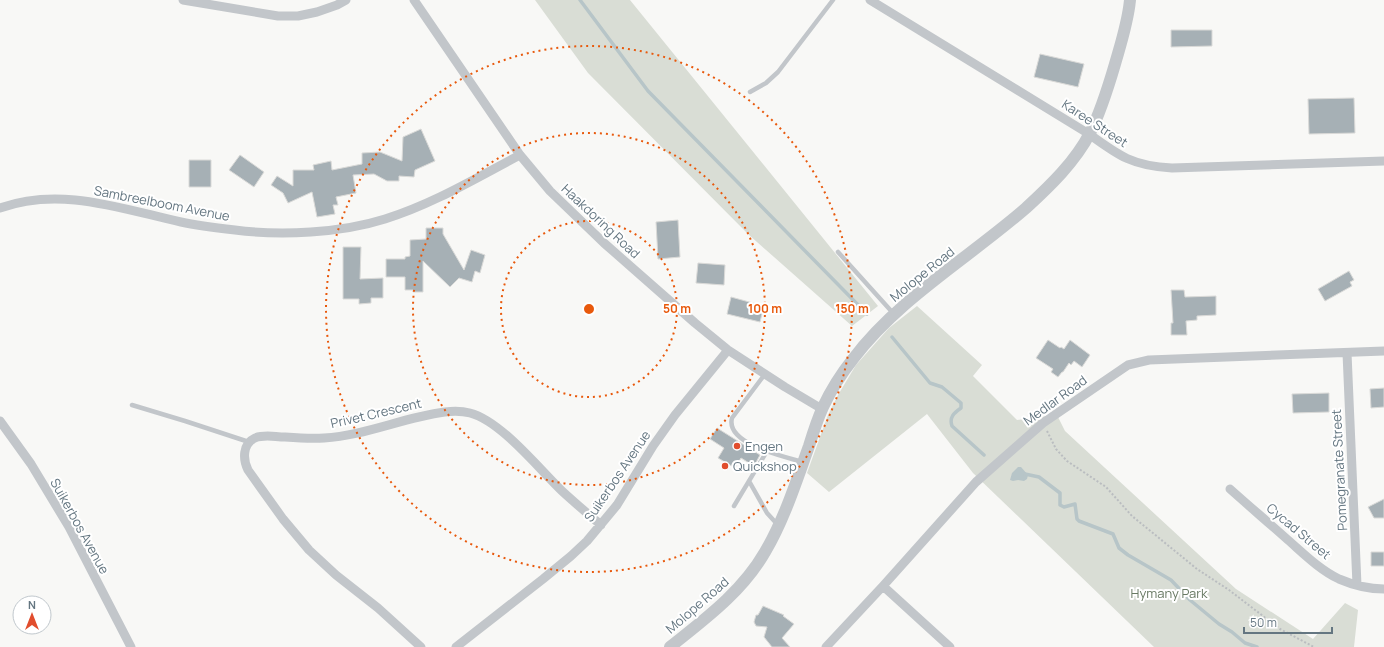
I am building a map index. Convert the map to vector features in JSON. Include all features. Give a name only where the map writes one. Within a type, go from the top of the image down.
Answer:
[{"type":"street","points":[[183,0],[278,16],[298,16],[317,12],[346,0]]},
{"type":"street","name":"Haakdoring Road","points":[[414,0],[520,155],[550,191],[575,217],[695,323],[728,350],[822,409]]},
{"type":"street","name":"Karee Street","points":[[870,0],[1089,134],[1115,153],[1130,160],[1157,167],[1172,168],[1384,161]]},
{"type":"street","name":"Molope Road","points":[[670,647],[728,600],[742,585],[765,552],[778,526],[822,409],[854,356],[894,314],[1012,220],[1055,180],[1068,164],[1089,134],[1107,94],[1129,14],[1130,0]]},
{"type":"street","name":"Sambreelboom Avenue","points":[[0,208],[31,200],[70,198],[111,205],[183,223],[268,233],[303,233],[347,227],[384,219],[444,195],[520,155]]},
{"type":"street","name":"Suikerbos Avenue","points":[[456,647],[571,556],[601,525],[626,491],[653,446],[728,350]]},
{"type":"street","name":"Medlar Road","points":[[826,647],[976,482],[1043,423],[1128,365],[1149,360],[1384,351]]},
{"type":"street","name":"Pomegranate Street","points":[[1347,353],[1357,585]]},
{"type":"street","name":"Privet Crescent","points":[[249,442],[254,438],[264,436],[324,438],[340,436],[428,415],[458,411],[470,413],[482,417],[495,425],[562,491],[601,525]]},
{"type":"street","name":"Suikerbos Avenue","points":[[0,421],[31,464],[69,527],[130,647]]},
{"type":"street","points":[[249,442],[244,455],[244,462],[248,470],[283,519],[305,545],[336,575],[378,608],[421,647]]},
{"type":"street","name":"Cycad Street","points":[[1230,489],[1305,555],[1339,579],[1357,585],[1384,589]]},
{"type":"street","points":[[883,586],[950,647]]},
{"type":"lane","points":[[750,92],[766,83],[778,72],[833,0]]},
{"type":"lane","points":[[838,252],[894,314]]},
{"type":"lane","points":[[765,374],[732,418],[732,428],[735,433],[752,444],[767,451],[803,462]]},
{"type":"lane","points":[[132,405],[249,442]]},
{"type":"lane","points":[[734,506],[767,451]]},
{"type":"lane","points":[[749,481],[767,513],[778,526]]},
{"type":"path","points":[[1043,423],[1056,449],[1067,461],[1106,487],[1132,516],[1197,569],[1229,590],[1280,629],[1314,647]]},
{"type":"green space","points":[[535,0],[630,0],[878,306],[852,326],[748,234],[588,73]]},
{"type":"green space","name":"Hymany Park","points":[[917,306],[982,365],[973,376],[1017,420],[1057,415],[1065,431],[1236,589],[1313,639],[1345,603],[1358,610],[1354,647],[1154,647],[973,473],[927,414],[829,492],[807,473],[828,415],[856,365],[889,328]]},
{"type":"shaded area","points":[[1018,467],[1021,467],[1028,475],[1027,479],[1024,481],[1010,480],[1012,473]]},
{"type":"building","points":[[1171,30],[1212,30],[1212,46],[1171,47]]},
{"type":"building","points":[[1040,54],[1084,64],[1078,87],[1034,77]]},
{"type":"building","points":[[1354,98],[1355,133],[1309,134],[1308,99]]},
{"type":"building","points":[[421,129],[435,161],[415,170],[414,177],[399,176],[399,181],[387,181],[374,174],[353,175],[356,193],[336,197],[338,205],[333,205],[335,214],[317,217],[312,192],[288,203],[283,193],[271,185],[277,176],[293,186],[293,170],[314,170],[313,165],[331,161],[332,170],[362,164],[362,153],[380,152],[402,161],[403,137]]},
{"type":"building","points":[[240,155],[264,172],[254,187],[229,170]]},
{"type":"building","points":[[189,160],[211,160],[211,187],[189,187]]},
{"type":"building","points":[[678,220],[680,257],[658,259],[656,222]]},
{"type":"building","points":[[426,228],[443,228],[443,234],[464,270],[471,250],[485,255],[480,273],[475,271],[472,282],[459,278],[450,287],[423,261],[423,292],[405,290],[405,277],[386,277],[386,259],[405,259],[405,257],[410,256],[410,240],[426,239]]},
{"type":"building","points":[[343,247],[361,247],[360,279],[383,278],[383,298],[371,298],[371,303],[359,304],[359,299],[343,299]]},
{"type":"building","points":[[698,263],[725,265],[724,285],[696,283]]},
{"type":"building","points":[[1349,271],[1354,280],[1350,282],[1352,286],[1325,301],[1318,289]]},
{"type":"building","points":[[1171,290],[1184,290],[1185,297],[1216,296],[1216,315],[1197,316],[1197,320],[1186,321],[1187,335],[1171,335],[1171,323],[1173,323]]},
{"type":"building","points":[[731,297],[764,306],[760,322],[727,314]]},
{"type":"building","points":[[1048,340],[1064,349],[1070,340],[1090,355],[1082,367],[1074,361],[1071,365],[1069,363],[1058,377],[1051,372],[1053,369],[1036,358]]},
{"type":"building","points":[[1384,388],[1384,407],[1371,408],[1370,389]]},
{"type":"building","points":[[1329,393],[1329,412],[1293,413],[1292,394]]},
{"type":"building","points":[[717,428],[760,455],[754,466],[741,458],[735,468],[718,458],[724,448],[710,439]]},
{"type":"building","points":[[1384,499],[1384,518],[1374,518],[1368,507]]},
{"type":"building","points":[[1371,552],[1384,552],[1384,566],[1371,566]]},
{"type":"building","points":[[763,606],[784,615],[783,616],[794,624],[782,638],[790,647],[772,647],[764,637],[767,627],[756,626],[754,622],[756,615],[758,615]]},
{"type":"waterway","points":[[580,0],[648,91],[867,314]]},
{"type":"waterway","points":[[892,337],[930,383],[942,387],[961,403],[961,408],[954,414],[951,420],[952,426],[984,455]]},
{"type":"waterway","points":[[1025,474],[1039,477],[1060,493],[1060,505],[1064,507],[1075,504],[1077,519],[1079,521],[1113,534],[1119,548],[1128,555],[1171,580],[1190,600],[1219,624],[1232,632],[1245,643],[1257,647]]},
{"type":"place","name":"Engen","points":[[737,446]]},
{"type":"place","name":"Quickshop","points":[[725,466]]}]
